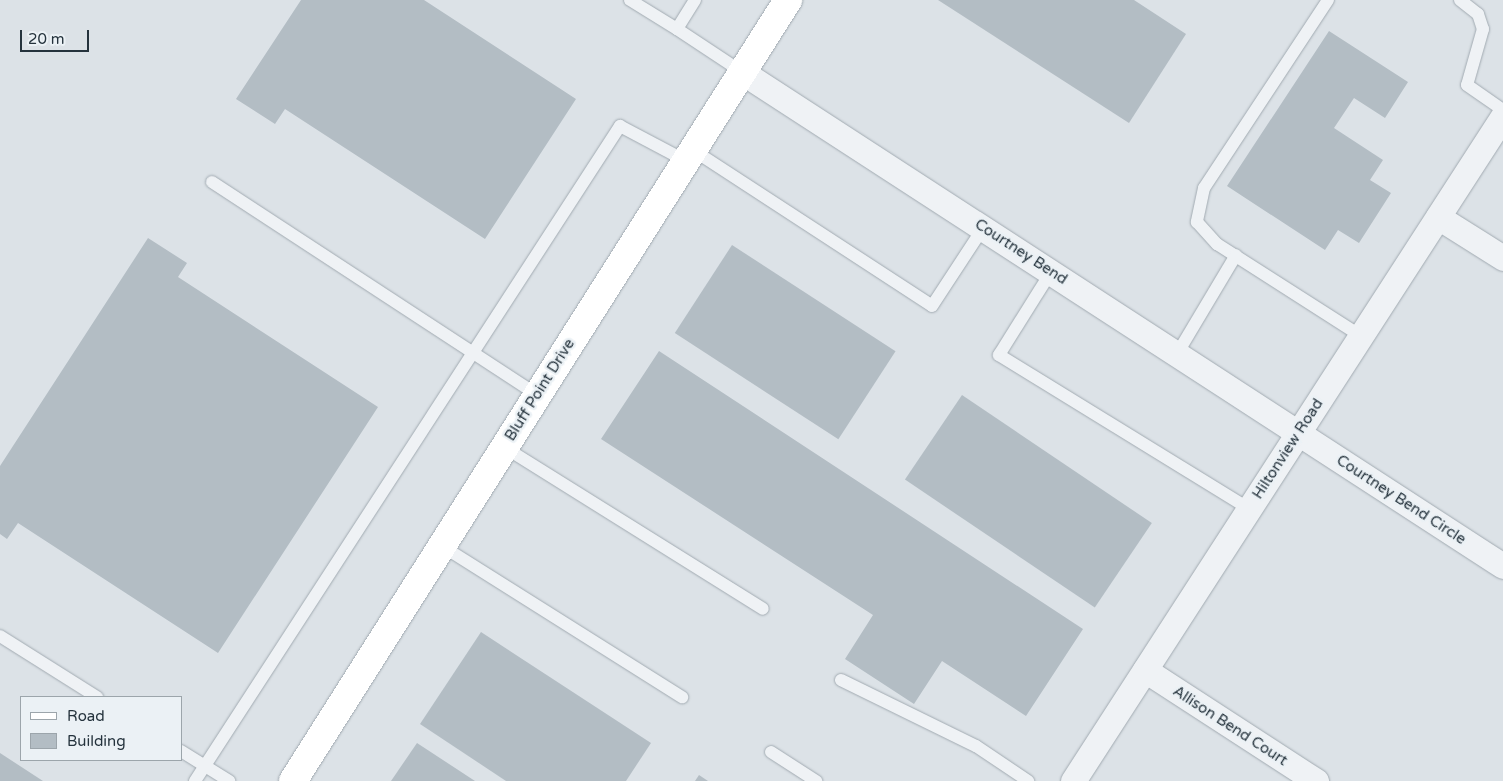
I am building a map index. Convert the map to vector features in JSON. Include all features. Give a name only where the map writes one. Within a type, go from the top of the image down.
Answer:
[{"type":"street","name":"Bluff Point Drive","points":[[293,781],[788,0]]},
{"type":"street","name":"Courtney Bend","points":[[742,72],[1298,434]]},
{"type":"street","name":"Hiltonview Road","points":[[1074,781],[1503,116]]},
{"type":"street","points":[[1438,217],[1503,258]]},
{"type":"street","name":"Courtney Bend Circle","points":[[1298,434],[1503,566]]},
{"type":"street","name":"Allison Bend Court","points":[[1145,670],[1316,781]]},
{"type":"lane","points":[[630,0],[742,72]]},
{"type":"lane","points":[[677,29],[695,0]]},
{"type":"lane","points":[[1328,0],[1204,188],[1198,222],[1236,255],[1361,336]]},
{"type":"lane","points":[[1460,0],[1478,14],[1483,29],[1467,84],[1503,110]]},
{"type":"lane","points":[[195,781],[620,126],[689,156],[932,306],[983,228]]},
{"type":"lane","points":[[212,182],[538,395]]},
{"type":"lane","points":[[1177,354],[1236,255]]},
{"type":"lane","points":[[1051,272],[999,355],[1249,509]]},
{"type":"lane","points":[[504,448],[763,609]]},
{"type":"lane","points":[[442,546],[682,697]]},
{"type":"lane","points":[[0,636],[95,696]]},
{"type":"lane","points":[[841,680],[976,746],[1028,781]]},
{"type":"lane","points":[[182,752],[229,781]]},
{"type":"lane","points":[[771,752],[816,781]]},
{"type":"building","points":[[301,0],[424,0],[576,99],[485,239],[285,109],[275,124],[236,99]]},
{"type":"building","points":[[938,0],[1134,0],[1186,34],[1129,123]]},
{"type":"building","points":[[1329,31],[1408,82],[1385,118],[1354,98],[1334,128],[1383,160],[1370,180],[1391,193],[1359,243],[1338,230],[1325,250],[1227,186]]},
{"type":"building","points":[[148,238],[187,263],[178,277],[378,407],[218,653],[18,523],[7,539],[0,534],[0,466]]},
{"type":"building","points":[[732,245],[896,351],[838,439],[675,333]]},
{"type":"building","points":[[659,351],[1083,629],[1026,716],[942,661],[914,704],[845,659],[873,615],[601,439]]},
{"type":"building","points":[[962,395],[1152,523],[1095,608],[905,480]]},
{"type":"building","points":[[481,632],[651,743],[626,781],[506,781],[420,724]]},
{"type":"building","points":[[417,743],[475,781],[391,781]]},
{"type":"building","points":[[0,753],[43,781],[0,781]]},
{"type":"building","points":[[699,775],[708,781],[695,781]]}]
